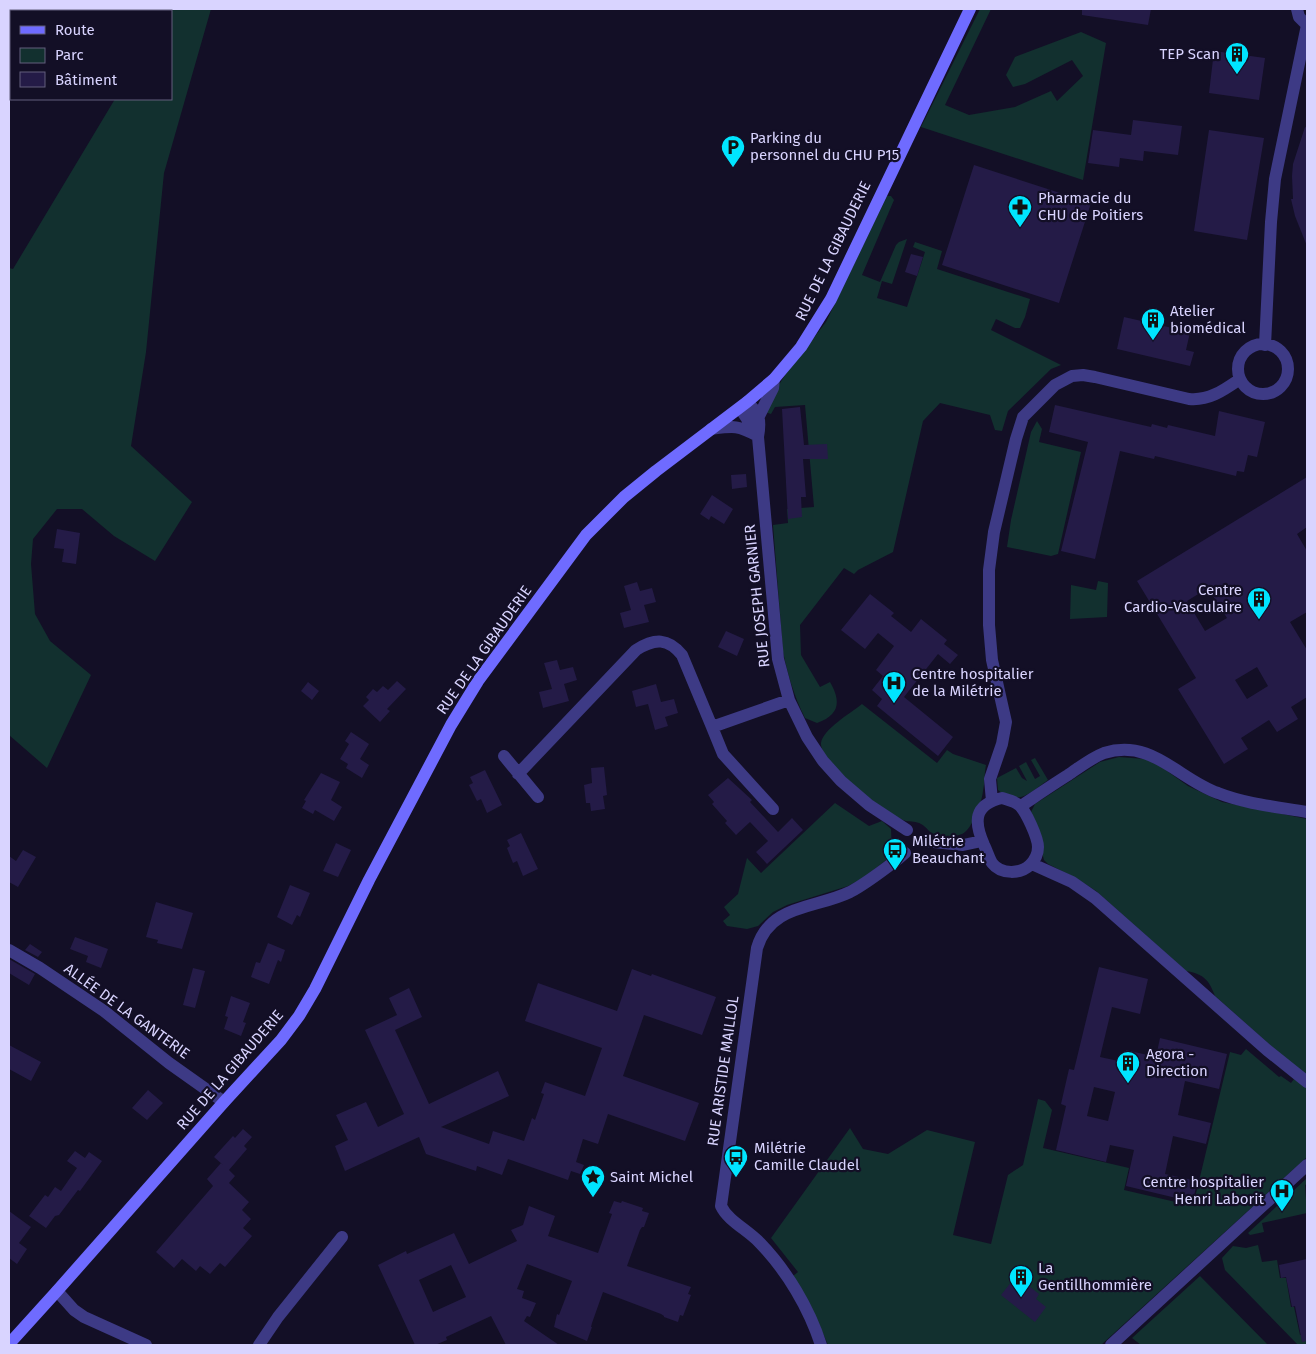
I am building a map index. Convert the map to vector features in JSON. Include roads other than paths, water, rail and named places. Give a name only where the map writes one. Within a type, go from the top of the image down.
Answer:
[{"type":"street","name":"RUE DE LA GIBAUDERIE","points":[[9,1344],[281,1040],[299,1016],[315,989],[369,880],[440,746],[478,681],[586,535],[643,481],[744,405],[774,379],[801,347],[830,299],[970,9]]},
{"type":"street","points":[[1265,345],[1275,179],[1307,25],[1299,16],[1297,9]]},
{"type":"street","points":[[1265,345],[1278,350],[1286,361],[1286,376],[1284,382],[1272,392],[1257,394],[1250,391],[1240,379],[1238,369],[1241,357],[1251,347],[1265,345]]},
{"type":"street","points":[[992,801],[990,779],[1002,744],[1006,722],[992,660],[988,625],[989,570],[994,532],[1016,438],[1023,417],[1055,385],[1072,376],[1084,375],[1095,377],[1200,400],[1226,389],[1240,379]]},
{"type":"street","points":[[744,405],[759,416],[773,388],[774,379]]},
{"type":"street","points":[[744,405],[758,436]]},
{"type":"street","name":"RUE JOSEPH GARNIER","points":[[759,416],[758,436],[778,659],[789,700],[807,737],[823,761],[840,781],[869,805],[907,830]]},
{"type":"street","points":[[711,429],[733,426],[758,436]]},
{"type":"street","points":[[518,774],[636,650],[654,641],[666,642],[676,647],[682,655],[723,754],[773,809]]},
{"type":"street","points":[[712,727],[789,700]]},
{"type":"street","points":[[1020,806],[1092,759],[1115,751],[1131,750],[1156,756],[1188,779],[1218,793],[1233,798],[1307,812]]},
{"type":"street","points":[[504,756],[538,797]]},
{"type":"street","points":[[1002,798],[1012,800],[1020,806],[1036,839],[1038,848],[1036,856],[1032,864],[1025,869],[1016,872],[1000,870],[993,864],[982,841],[976,822],[979,813],[992,801],[1002,798]]},
{"type":"street","points":[[924,841],[963,845],[982,841]]},
{"type":"street","name":"RUE ARISTIDE MAILLOL","points":[[821,1345],[806,1310],[772,1256],[746,1229],[728,1217],[721,1206],[757,948],[765,929],[780,916],[852,891],[905,853]]},
{"type":"street","points":[[1032,864],[1072,882],[1095,898],[1267,1050],[1307,1082]]},
{"type":"street","name":"ALLÉE DE LA GANTERIE","points":[[9,950],[40,968],[104,1011],[169,1063],[224,1102]]},
{"type":"street","points":[[1111,1345],[1307,1165]]},
{"type":"street","points":[[259,1345],[278,1317],[342,1237]]},
{"type":"street","points":[[57,1291],[74,1310],[84,1317],[146,1345]]},
{"type":"place","name":"TEP Scan","points":[[1237,75]]},
{"type":"place","name":"Parking du personnel du CHU P15","points":[[733,168]]},
{"type":"place","name":"Pharmacie du CHU de Poitiers","points":[[1020,228]]},
{"type":"place","name":"Atelier biomédical","points":[[1153,341]]},
{"type":"place","name":"Centre Cardio-Vasculaire","points":[[1259,620]]},
{"type":"place","name":"Centre hospitalier de la Milétrie","points":[[894,704]]},
{"type":"place","name":"Milétrie Beauchant","points":[[895,871]]},
{"type":"place","name":"Agora - Direction","points":[[1128,1084]]},
{"type":"place","name":"Milétrie Camille Claudel","points":[[736,1178]]},
{"type":"place","name":"Saint Michel","points":[[593,1198]]},
{"type":"place","name":"Centre hospitalier Henri Laborit","points":[[1282,1212]]},
{"type":"place","name":"La Gentillhommière","points":[[1021,1298]]}]
